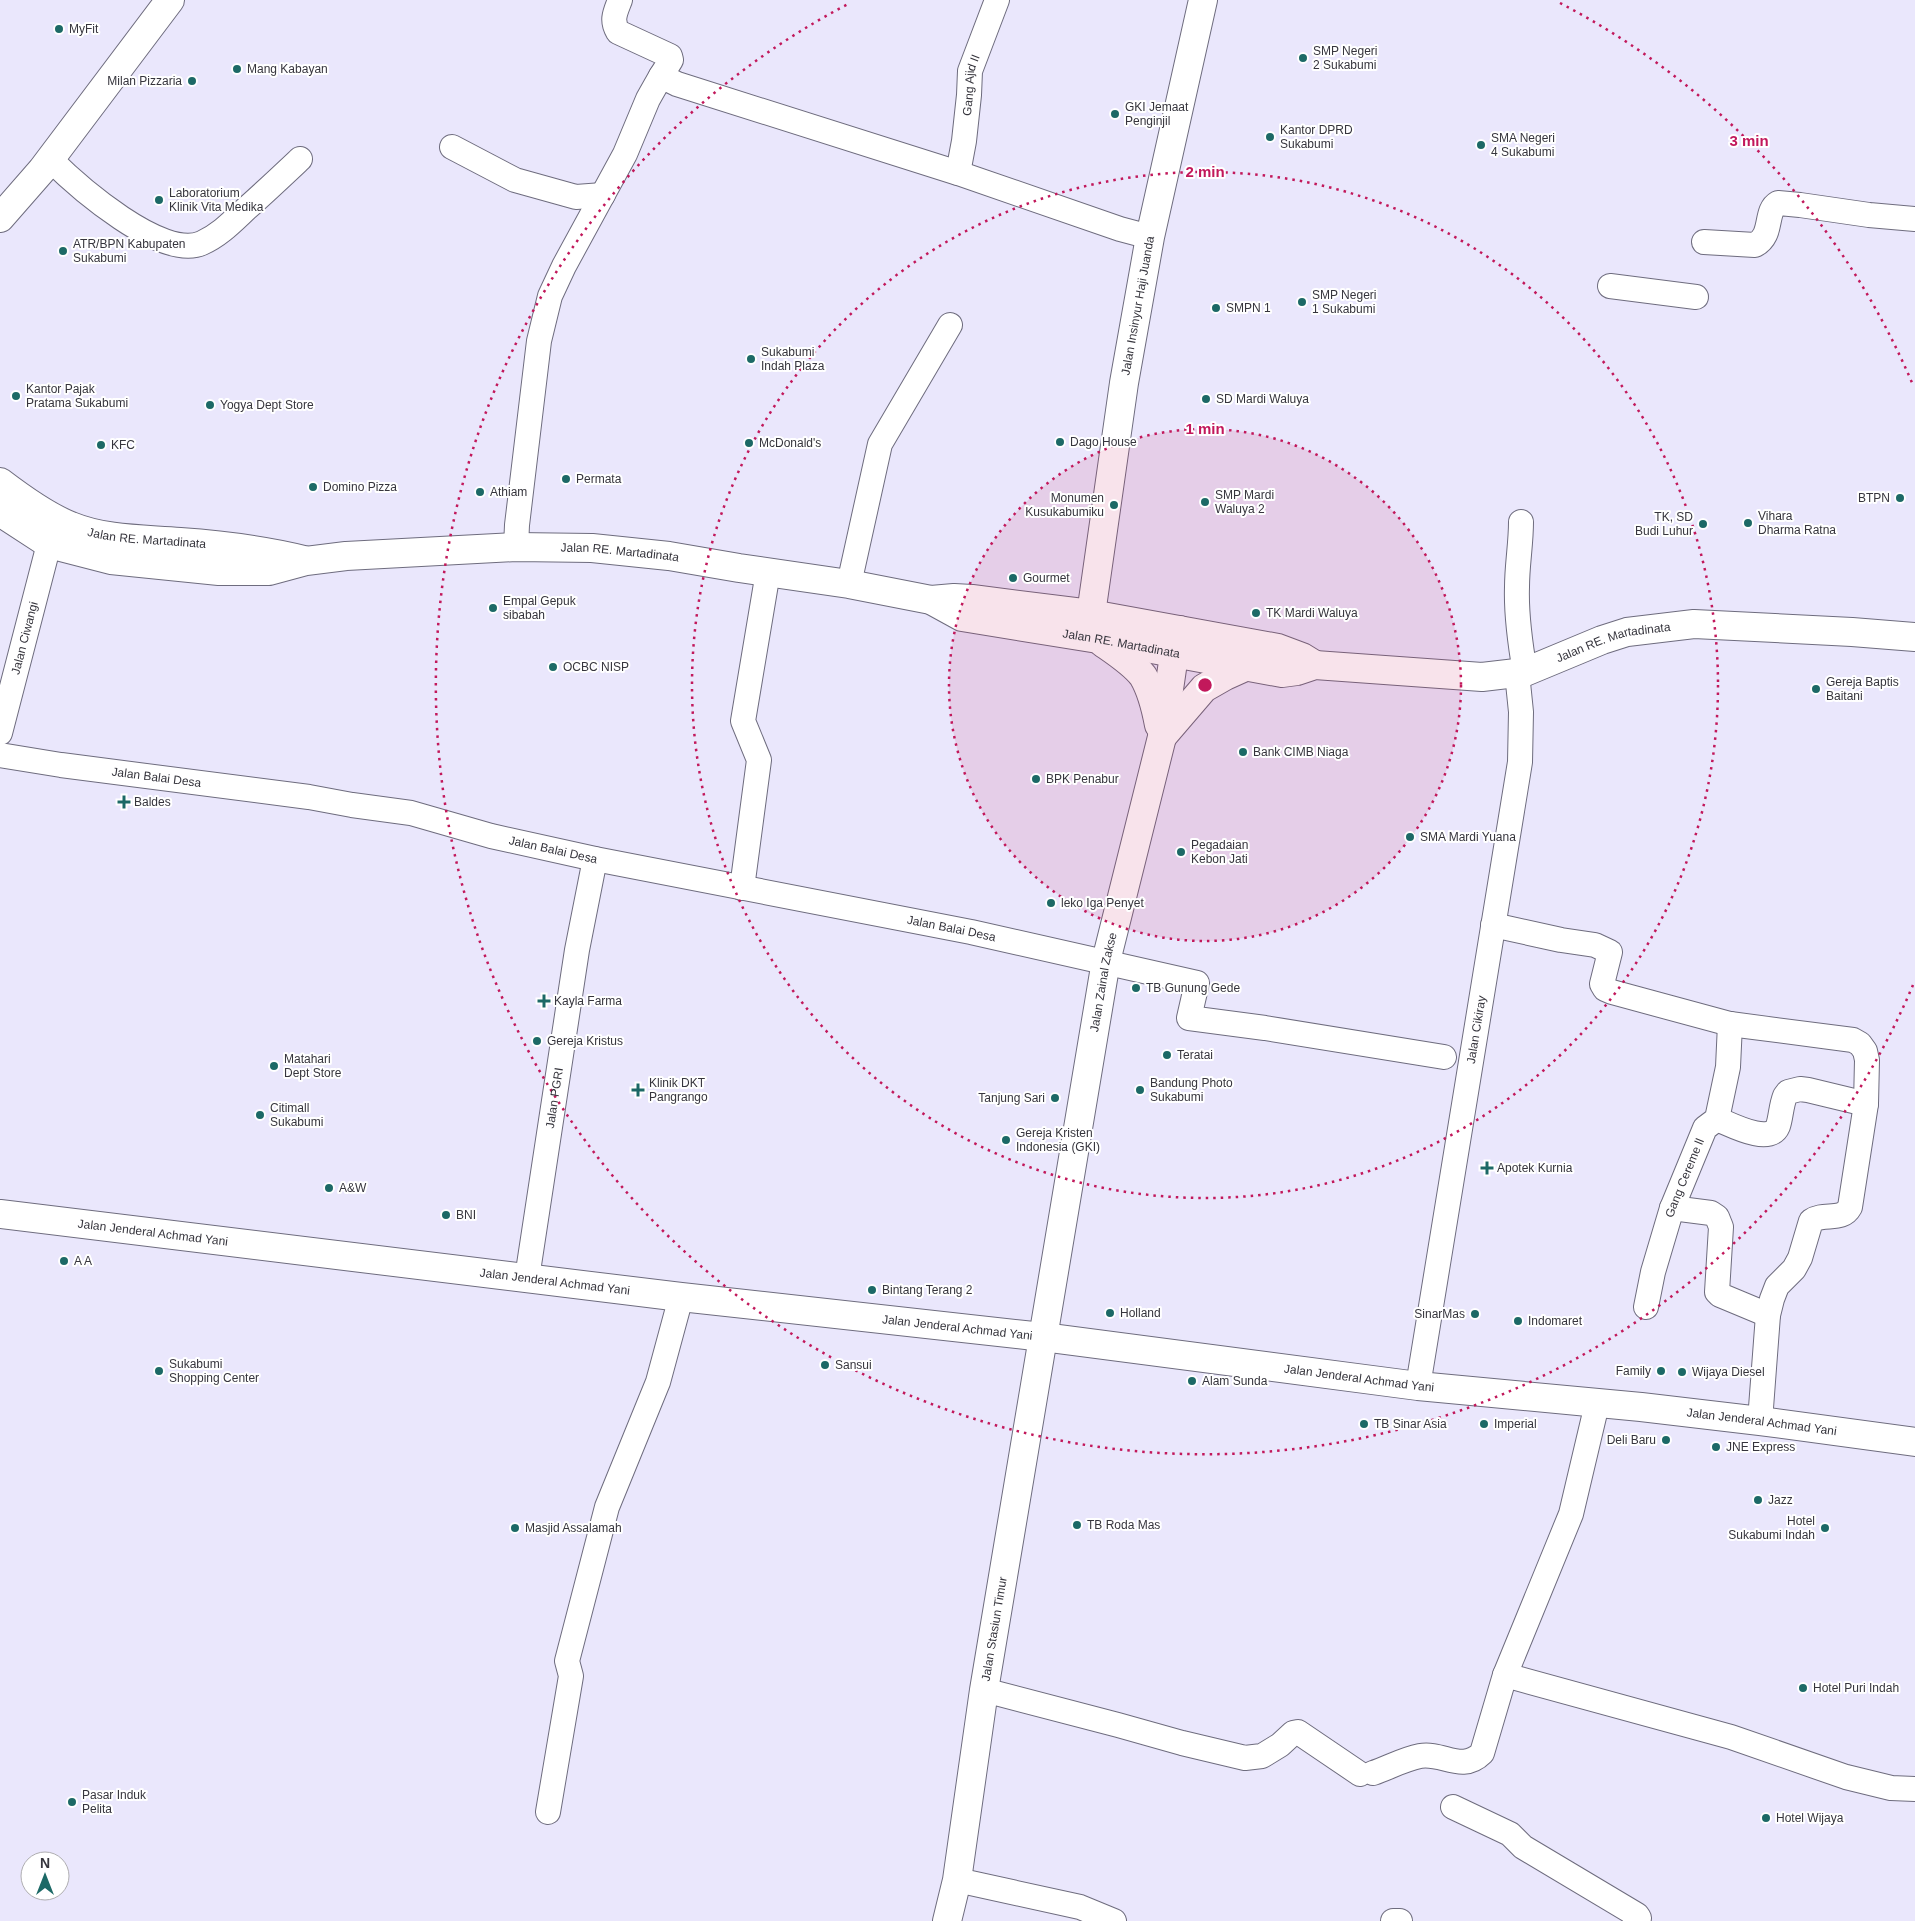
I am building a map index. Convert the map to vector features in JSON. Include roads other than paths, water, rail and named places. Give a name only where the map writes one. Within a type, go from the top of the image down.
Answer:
[{"type":"main road","points":[[0,218],[50,159],[170,0]]},
{"type":"main road","name":"Jalan Insinyur Haji Juanda","points":[[1095,626],[1124,383],[1150,237],[1203,0]]},
{"type":"main road","name":"Jalan RE. Martadinata","points":[[0,482],[71,527],[116,538],[182,542],[272,552],[306,561]]},
{"type":"main road","name":"Jalan RE. Martadinata","points":[[0,512],[49,544],[111,560],[209,570],[268,571],[306,561],[346,556],[516,548],[592,548],[669,556],[849,584],[931,600],[972,598],[1095,626],[1177,642],[1278,648],[1302,657],[1315,665]]},
{"type":"main road","name":"Jalan RE. Martadinata","points":[[1177,642],[1246,667],[1282,673],[1297,671],[1315,665],[1482,677],[1521,672],[1577,649],[1627,632],[1694,624],[1915,637]]},
{"type":"main road","points":[[1095,626],[1142,676],[1154,701],[1162,737]]},
{"type":"main road","name":"Jalan Zainal Zakse","points":[[1043,1337],[1106,961],[1162,737],[1177,642]]},
{"type":"main road","points":[[1162,737],[1204,688],[1224,676],[1246,667]]},
{"type":"main road","name":"Jalan Jenderal Achmad Yani","points":[[0,1214],[527,1278],[1043,1337],[1418,1386],[1760,1421],[1915,1442]]},
{"type":"main road","name":"Jalan Stasiun Timur","points":[[947,1921],[956,1880],[984,1690],[1043,1337]]},
{"type":"street","points":[[516,548],[517,525],[538,350],[550,296],[563,268],[625,154],[648,99],[671,60],[670,56],[618,32],[614,24],[615,13],[620,0]]},
{"type":"street","name":"Gang Ajid II","points":[[958,173],[964,142],[970,71],[997,0]]},
{"type":"street","points":[[661,76],[678,84],[958,173],[1111,226],[1150,237]]},
{"type":"street","points":[[452,148],[515,180],[576,197],[603,195]]},
{"type":"street","points":[[50,159],[71,179],[133,226],[156,238],[179,246],[200,244],[218,234],[300,159]]},
{"type":"street","points":[[1704,242],[1748,246],[1761,242],[1766,235],[1773,208],[1778,203],[1800,204],[1869,216],[1915,219]]},
{"type":"street","points":[[1610,286],[1696,297]]},
{"type":"street","points":[[849,584],[880,444],[950,325]]},
{"type":"street","name":"Jalan Cikiray","points":[[1418,1386],[1520,762],[1521,672],[1517,597],[1521,522]]},
{"type":"street","name":"Jalan Ciwangi","points":[[0,733],[49,544]]},
{"type":"street","points":[[742,888],[759,760],[743,722],[768,572]]},
{"type":"street","name":"Jalan Balai Desa","points":[[0,755],[70,767],[299,795],[411,813],[491,836],[595,859],[971,932],[1197,983],[1190,1018],[1444,1057]]},
{"type":"street","name":"Jalan PGRI","points":[[527,1278],[577,950],[595,859]]},
{"type":"street","points":[[1493,924],[1561,940],[1595,945],[1610,952],[1602,984],[1605,989],[1730,1024],[1853,1040],[1860,1044],[1865,1051],[1867,1060],[1866,1104],[1850,1206],[1847,1212],[1836,1216],[1818,1217],[1811,1221],[1800,1258],[1794,1269],[1774,1292],[1768,1315],[1760,1421]]},
{"type":"street","name":"Gang Cereme ll","points":[[1646,1307],[1653,1272],[1672,1208],[1705,1128],[1717,1119],[1728,1067],[1730,1024]]},
{"type":"street","points":[[1717,1119],[1765,1135],[1774,1132],[1777,1128],[1785,1096],[1792,1090],[1808,1090],[1866,1104]]},
{"type":"street","points":[[1672,1208],[1711,1213],[1717,1217],[1721,1227],[1717,1292],[1720,1295],[1768,1315]]},
{"type":"street","points":[[548,1812],[571,1676],[567,1661],[607,1507],[658,1382],[681,1296]]},
{"type":"street","points":[[984,1690],[1245,1758],[1262,1756],[1280,1746],[1293,1733],[1298,1732],[1366,1774],[1420,1756],[1460,1762],[1477,1759],[1482,1753],[1505,1675],[1571,1514],[1597,1404]]},
{"type":"street","points":[[1505,1675],[1731,1737],[1846,1777],[1891,1788],[1915,1789]]},
{"type":"street","points":[[1453,1808],[1510,1834],[1523,1847],[1637,1915],[1639,1918],[1635,1921]]},
{"type":"street","points":[[956,1880],[1080,1907],[1114,1921]]},
{"type":"street","points":[[1393,1921],[1400,1921]]},
{"type":"place","name":"MyFit","points":[[59,29]]},
{"type":"place","name":"SMP Negeri 2 Sukabumi","points":[[1303,58]]},
{"type":"place","name":"Mang Kabayan","points":[[237,69]]},
{"type":"place","name":"Milan Pizzaria","points":[[192,81]]},
{"type":"place","name":"GKI Jemaat Penginjil","points":[[1115,114]]},
{"type":"place","name":"Kantor DPRD Sukabumi","points":[[1270,137]]},
{"type":"place","name":"SMA Negeri 4 Sukabumi","points":[[1481,145]]},
{"type":"place","name":"Laboratorium Klinik Vita Medika","points":[[159,200]]},
{"type":"place","name":"ATR/BPN Kabupaten Sukabumi","points":[[63,251]]},
{"type":"place","name":"SMP Negeri 1 Sukabumi","points":[[1302,302]]},
{"type":"place","name":"SMPN 1","points":[[1216,308]]},
{"type":"place","name":"Sukabumi Indah Plaza","points":[[751,359]]},
{"type":"place","name":"Kantor Pajak Pratama Sukabumi","points":[[16,396]]},
{"type":"place","name":"SD Mardi Waluya","points":[[1206,399]]},
{"type":"place","name":"Yogya Dept Store","points":[[210,405]]},
{"type":"place","name":"Dago House","points":[[1060,442]]},
{"type":"place","name":"McDonald's","points":[[749,443]]},
{"type":"place","name":"KFC","points":[[101,445]]},
{"type":"place","name":"Permata","points":[[566,479]]},
{"type":"place","name":"Domino Pizza","points":[[313,487]]},
{"type":"place","name":"Athiam","points":[[480,492]]},
{"type":"place","name":"BTPN","points":[[1900,498]]},
{"type":"place","name":"SMP Mardi Waluya 2","points":[[1205,502]]},
{"type":"place","name":"Monumen Kusukabumiku","points":[[1114,505]]},
{"type":"place","name":"Vihara Dharma Ratna","points":[[1748,523]]},
{"type":"place","name":"TK, SD Budi Luhur","points":[[1703,524]]},
{"type":"place","name":"Gourmet","points":[[1013,578]]},
{"type":"place","name":"Empal Gepuk sibabah","points":[[493,608]]},
{"type":"place","name":"TK Mardi Waluya","points":[[1256,613]]},
{"type":"place","name":"OCBC NISP","points":[[553,667]]},
{"type":"place","name":"Gereja Baptis Baitani","points":[[1816,689]]},
{"type":"place","name":"Bank CIMB Niaga","points":[[1243,752]]},
{"type":"place","name":"BPK Penabur","points":[[1036,779]]},
{"type":"place","name":"Baldes","points":[[124,802]]},
{"type":"place","name":"SMA Mardi Yuana","points":[[1410,837]]},
{"type":"place","name":"Pegadaian Kebon Jati","points":[[1181,852]]},
{"type":"place","name":"leko Iga Penyet","points":[[1051,903]]},
{"type":"place","name":"TB Gunung Gede","points":[[1136,988]]},
{"type":"place","name":"Kayla Farma","points":[[544,1001]]},
{"type":"place","name":"Gereja Kristus","points":[[537,1041]]},
{"type":"place","name":"Teratai","points":[[1167,1055]]},
{"type":"place","name":"Matahari Dept Store","points":[[274,1066]]},
{"type":"place","name":"Klinik DKT Pangrango","points":[[638,1090]]},
{"type":"place","name":"Bandung Photo Sukabumi","points":[[1140,1090]]},
{"type":"place","name":"Tanjung Sari","points":[[1055,1098]]},
{"type":"place","name":"Citimall Sukabumi","points":[[260,1115]]},
{"type":"place","name":"Gereja Kristen Indonesia (GKI)","points":[[1006,1140]]},
{"type":"place","name":"Apotek Kurnia","points":[[1487,1168]]},
{"type":"place","name":"A&W","points":[[329,1188]]},
{"type":"place","name":"BNI","points":[[446,1215]]},
{"type":"place","name":"A A","points":[[64,1261]]},
{"type":"place","name":"Bintang Terang 2","points":[[872,1290]]},
{"type":"place","name":"Holland","points":[[1110,1313]]},
{"type":"place","name":"SinarMas","points":[[1475,1314]]},
{"type":"place","name":"Indomaret","points":[[1518,1321]]},
{"type":"place","name":"Sansui","points":[[825,1365]]},
{"type":"place","name":"Sukabumi Shopping Center","points":[[159,1371]]},
{"type":"place","name":"Family","points":[[1661,1371]]},
{"type":"place","name":"Wijaya Diesel","points":[[1682,1372]]},
{"type":"place","name":"Alam Sunda","points":[[1192,1381]]},
{"type":"place","name":"TB Sinar Asia","points":[[1364,1424]]},
{"type":"place","name":"Imperial","points":[[1484,1424]]},
{"type":"place","name":"Deli Baru","points":[[1666,1440]]},
{"type":"place","name":"JNE Express","points":[[1716,1447]]},
{"type":"place","name":"Jazz","points":[[1758,1500]]},
{"type":"place","name":"TB Roda Mas","points":[[1077,1525]]},
{"type":"place","name":"Masjid Assalamah","points":[[515,1528]]},
{"type":"place","name":"Hotel Sukabumi Indah","points":[[1825,1528]]},
{"type":"place","name":"Hotel Puri Indah","points":[[1803,1688]]},
{"type":"place","name":"Pasar Induk Pelita","points":[[72,1802]]},
{"type":"place","name":"Hotel Wijaya","points":[[1766,1818]]}]
